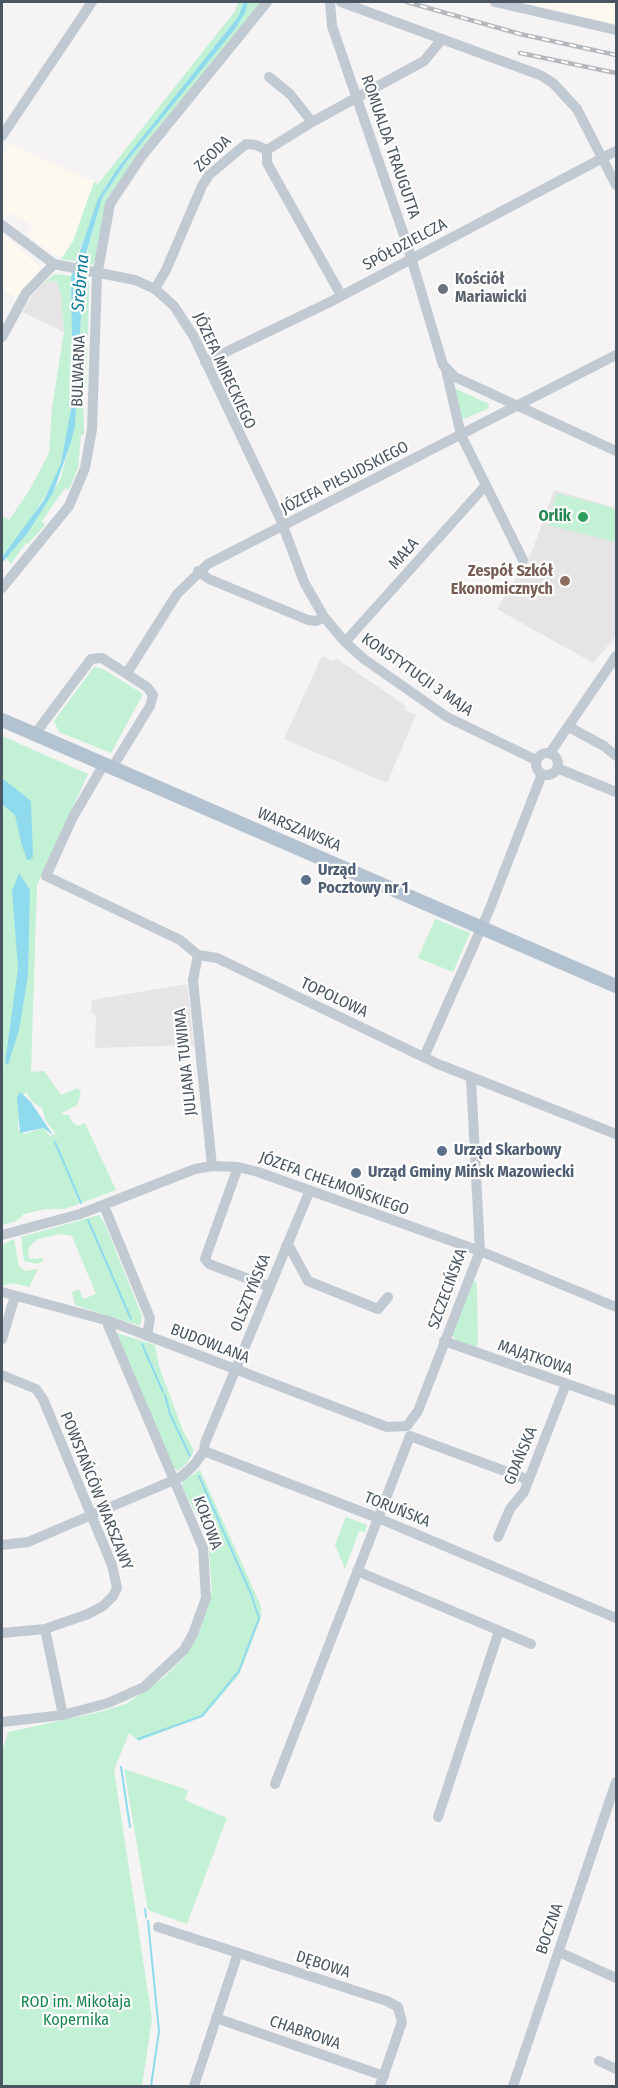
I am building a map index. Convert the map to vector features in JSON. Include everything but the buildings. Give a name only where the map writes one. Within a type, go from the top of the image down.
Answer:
[{"type":"main road","name":"WARSZAWSKA","points":[[2,720],[616,986]]},
{"type":"street","points":[[2,136],[92,2]]},
{"type":"street","name":"BULWARNA","points":[[2,588],[64,514],[83,475],[92,429],[92,272],[106,215],[117,189],[267,2]]},
{"type":"street","name":"ROMUALDA TRAUGUTTA","points":[[330,2],[330,22],[358,97],[412,259],[440,358],[446,370],[461,435],[523,560]]},
{"type":"street","points":[[341,2],[540,75],[558,86],[577,110],[616,185]]},
{"type":"street","points":[[495,2],[616,30]]},
{"type":"street","points":[[341,295],[267,163],[267,150],[312,122],[424,61],[442,39]]},
{"type":"street","points":[[269,77],[290,94],[312,122]]},
{"type":"street","name":"ZGODA","points":[[154,289],[166,270],[202,186],[209,175],[246,144],[267,150]]},
{"type":"street","name":"SPÓŁDZIELCZA","points":[[206,362],[412,259],[616,152]]},
{"type":"street","points":[[2,225],[54,264],[26,293],[2,337]]},
{"type":"street","name":"JÓZEFA MIRECKIEGO","points":[[54,264],[69,269],[135,280],[154,289],[180,313],[206,362],[283,527]]},
{"type":"street","name":"JÓZEFA PIŁSUDSKIEGO","points":[[127,674],[172,602],[198,572],[232,551],[283,527],[616,355]]},
{"type":"street","points":[[446,370],[455,377],[616,451]]},
{"type":"street","name":"MAŁA","points":[[345,642],[486,485]]},
{"type":"street","name":"KONSTYTUCJI 3 MAJA","points":[[283,527],[304,582],[324,617],[345,642],[364,659],[447,717],[536,760]]},
{"type":"street","points":[[198,572],[308,620],[316,621],[324,617]]},
{"type":"street","points":[[550,753],[558,761],[557,768],[550,775],[542,774],[536,767],[536,760],[540,754],[550,753],[616,656]]},
{"type":"street","points":[[35,734],[91,659],[102,658],[149,688],[152,700],[108,766]]},
{"type":"street","points":[[569,728],[604,746],[616,756]]},
{"type":"street","name":"TOPOLOWA","points":[[108,766],[73,817],[46,876],[180,940],[198,955],[218,958],[423,1058],[471,1079],[616,1134]]},
{"type":"street","points":[[557,768],[616,792]]},
{"type":"street","points":[[423,1058],[482,928],[542,774]]},
{"type":"street","name":"JULIANA TUWIMA","points":[[198,955],[193,980],[212,1166]]},
{"type":"street","name":"SZCZECIŃSKA","points":[[275,1784],[378,1518],[407,1431],[418,1411],[480,1251],[471,1079]]},
{"type":"street","name":"JÓZEFA CHEŁMOŃSKIEGO","points":[[2,1234],[104,1206],[183,1173],[212,1166],[238,1167],[310,1190],[480,1251],[616,1307]]},
{"type":"street","points":[[238,1167],[206,1259],[209,1264],[270,1287]]},
{"type":"street","name":"OLSZTYŃSKA","points":[[204,1451],[205,1443],[310,1190]]},
{"type":"street","points":[[104,1206],[150,1318],[147,1336]]},
{"type":"street","name":"OLSZTYŃSKA","points":[[286,1246],[290,1248],[308,1281],[378,1308],[388,1297]]},
{"type":"street","name":"BUDOWLANA","points":[[2,1292],[109,1321],[387,1427],[407,1431],[529,1480]]},
{"type":"street","points":[[2,1339],[15,1296]]},
{"type":"street","name":"KOŁOWA","points":[[2,1722],[63,1715],[108,1703],[144,1687],[172,1663],[193,1634],[206,1598],[206,1566],[198,1534],[111,1333],[109,1321]]},
{"type":"street","name":"MAJĄTKOWA","points":[[444,1341],[616,1401]]},
{"type":"street","name":"POWSTAŃCÓW WARSZAWY","points":[[2,1375],[36,1389],[43,1398],[112,1565],[116,1592],[103,1606],[45,1629],[2,1633]]},
{"type":"street","name":"GDAŃSKA","points":[[498,1537],[510,1509],[524,1492],[566,1384]]},
{"type":"street","points":[[2,1545],[28,1542],[174,1479],[190,1470],[204,1451]]},
{"type":"street","name":"TORUŃSKA","points":[[204,1451],[378,1518],[616,1618]]},
{"type":"street","points":[[357,1571],[531,1644]]},
{"type":"street","points":[[45,1629],[63,1715]]},
{"type":"street","points":[[438,1817],[499,1631]]},
{"type":"street","name":"BOCZNA","points":[[513,2086],[558,1952],[614,1798],[616,1782]]},
{"type":"street","name":"DĘBOWA","points":[[158,1927],[387,2001],[398,2007],[402,2022],[382,2081]]},
{"type":"street","points":[[558,1952],[616,1978]]},
{"type":"street","points":[[194,2086],[238,1953]]},
{"type":"street","name":"CHABROWA","points":[[216,2018],[382,2081]]},
{"type":"street","points":[[599,2061],[616,2069]]},
{"type":"shaded area","points":[[521,2],[616,2],[616,24],[539,6]]},
{"type":"shaded area","points":[[8,143],[94,182],[73,241],[63,257],[57,256],[31,238],[28,233],[33,225],[10,213],[5,219],[2,216],[2,157]]},
{"type":"shaded area","points":[[2,234],[41,267],[16,299],[2,287]]},
{"type":"shaded area","points":[[57,281],[61,296],[64,332],[22,312],[33,294],[45,282]]},
{"type":"shaded area","name":"Zespół Szkół Ekonomicznych","points":[[554,490],[616,508],[616,636],[593,663],[497,609],[531,554]]},
{"type":"shaded area","points":[[322,656],[334,661],[336,658],[406,706],[405,710],[416,715],[387,783],[284,739]]},
{"type":"shaded area","points":[[187,984],[194,1045],[95,1048],[96,1016],[91,1012],[92,1000]]},
{"type":"green space","points":[[238,2],[244,2],[238,17],[104,189],[75,261],[61,259],[73,241],[94,182],[98,184],[235,11]]},
{"type":"green space","points":[[248,2],[262,2],[109,196],[96,257],[93,265],[84,263],[102,198],[127,161],[241,20]]},
{"type":"green space","points":[[55,274],[72,276],[74,377],[68,434],[61,463],[52,485],[28,523],[2,556],[2,516],[9,520],[29,491],[49,453],[52,408],[64,332],[61,296],[57,281],[45,282]]},
{"type":"green space","points":[[83,279],[89,282],[88,336],[85,337],[84,349],[87,349],[86,387],[83,387],[84,434],[81,435],[78,467],[69,490],[65,488],[42,521],[45,525],[28,544],[26,543],[11,564],[6,558],[27,534],[60,480],[75,425]]},
{"type":"green space","points":[[452,387],[489,404],[488,409],[461,420]]},
{"type":"green space","name":"Orlik","points":[[557,493],[616,509],[616,542],[548,525]]},
{"type":"green space","points":[[94,667],[103,669],[143,694],[111,753],[59,732],[54,721]]},
{"type":"green space","points":[[2,736],[88,774],[37,885],[31,1072],[44,1071],[61,1095],[78,1088],[81,1093],[77,1105],[60,1114],[69,1115],[72,1122],[78,1126],[85,1123],[116,1190],[65,1209],[45,1209],[24,1214],[16,1221],[2,1225]],"holes":[[[26,1092],[32,1102],[42,1108],[46,1121],[56,1134],[50,1136],[43,1128],[25,1134],[18,1130],[19,1100]]]},
{"type":"green space","points":[[435,919],[470,933],[453,972],[418,958]]},
{"type":"green space","points":[[99,1215],[105,1224],[142,1316],[140,1326],[75,1305],[72,1292],[79,1289],[83,1299],[96,1294],[72,1236],[60,1234],[38,1239],[29,1247],[28,1256],[30,1259],[44,1258],[42,1262],[37,1264],[24,1261],[21,1237]]},
{"type":"green space","points":[[14,1239],[19,1266],[25,1271],[38,1269],[29,1287],[13,1283],[2,1286],[2,1245]]},
{"type":"green space","points":[[474,1280],[477,1284],[478,1345],[473,1347],[457,1341],[452,1335]]},
{"type":"green space","points":[[117,1333],[155,1345],[159,1366],[183,1431],[194,1450],[188,1462],[178,1471],[175,1468],[170,1469]]},
{"type":"green space","name":"ROD im. Mikołaja Kopernika","points":[[200,1470],[261,1606],[261,1618],[239,1675],[204,1716],[139,1741],[129,1733],[114,1770],[152,2019],[142,2086],[2,2086],[2,1745],[4,1746],[8,1732],[96,1713],[126,1704],[163,1678],[186,1656],[199,1633],[212,1592],[208,1537],[182,1487],[183,1481]]},
{"type":"green space","points":[[346,1517],[367,1525],[365,1532],[359,1531],[345,1569],[335,1545]]},
{"type":"green space","points":[[124,1769],[188,1790],[185,1800],[227,1818],[187,1924],[148,1910]]},
{"type":"water","name":"Srebrna","points":[[244,2],[248,2],[245,13],[235,29],[127,161],[102,198],[84,261],[75,426],[71,442],[53,493],[27,534],[2,563],[2,557],[44,500],[61,463],[73,398],[71,277],[98,199],[117,169],[238,17]]},
{"type":"water","points":[[2,778],[31,801],[33,857],[30,860],[27,860],[21,842],[15,815],[2,804]]},
{"type":"water","points":[[19,873],[30,890],[28,975],[19,1030],[8,1065],[5,1063],[18,968],[12,891]]},
{"type":"water","points":[[20,1092],[30,1101],[53,1135],[43,1128],[20,1133],[17,1098]]},
{"type":"waterway","points":[[55,1142],[81,1203]]},
{"type":"waterway","points":[[88,1220],[131,1319]]},
{"type":"waterway","points":[[142,1344],[163,1392]]},
{"type":"waterway","points":[[165,1395],[170,1414],[190,1456]]},
{"type":"waterway","points":[[138,1739],[202,1716],[239,1671],[259,1618],[251,1594],[199,1476]]},
{"type":"waterway","points":[[121,1767],[130,1827]]},
{"type":"waterway","points":[[145,1909],[146,1917]]},
{"type":"waterway","points":[[148,1921],[159,2031],[151,2086]]},
{"type":"railway","points":[[407,2],[520,34],[616,55]]},
{"type":"railway","points":[[520,53],[616,73]]},
{"type":"place","name":"Kościół Mariawicki","points":[[443,289]]},
{"type":"place","name":"Orlik","points":[[583,517]]},
{"type":"place","name":"Zespół Szkół Ekonomicznych","points":[[565,581]]},
{"type":"place","name":"Urząd Pocztowy nr 1","points":[[306,880]]},
{"type":"place","name":"Urząd Skarbowy","points":[[442,1151]]},
{"type":"place","name":"Urząd Gminy Mińsk Mazowiecki","points":[[356,1173]]}]
